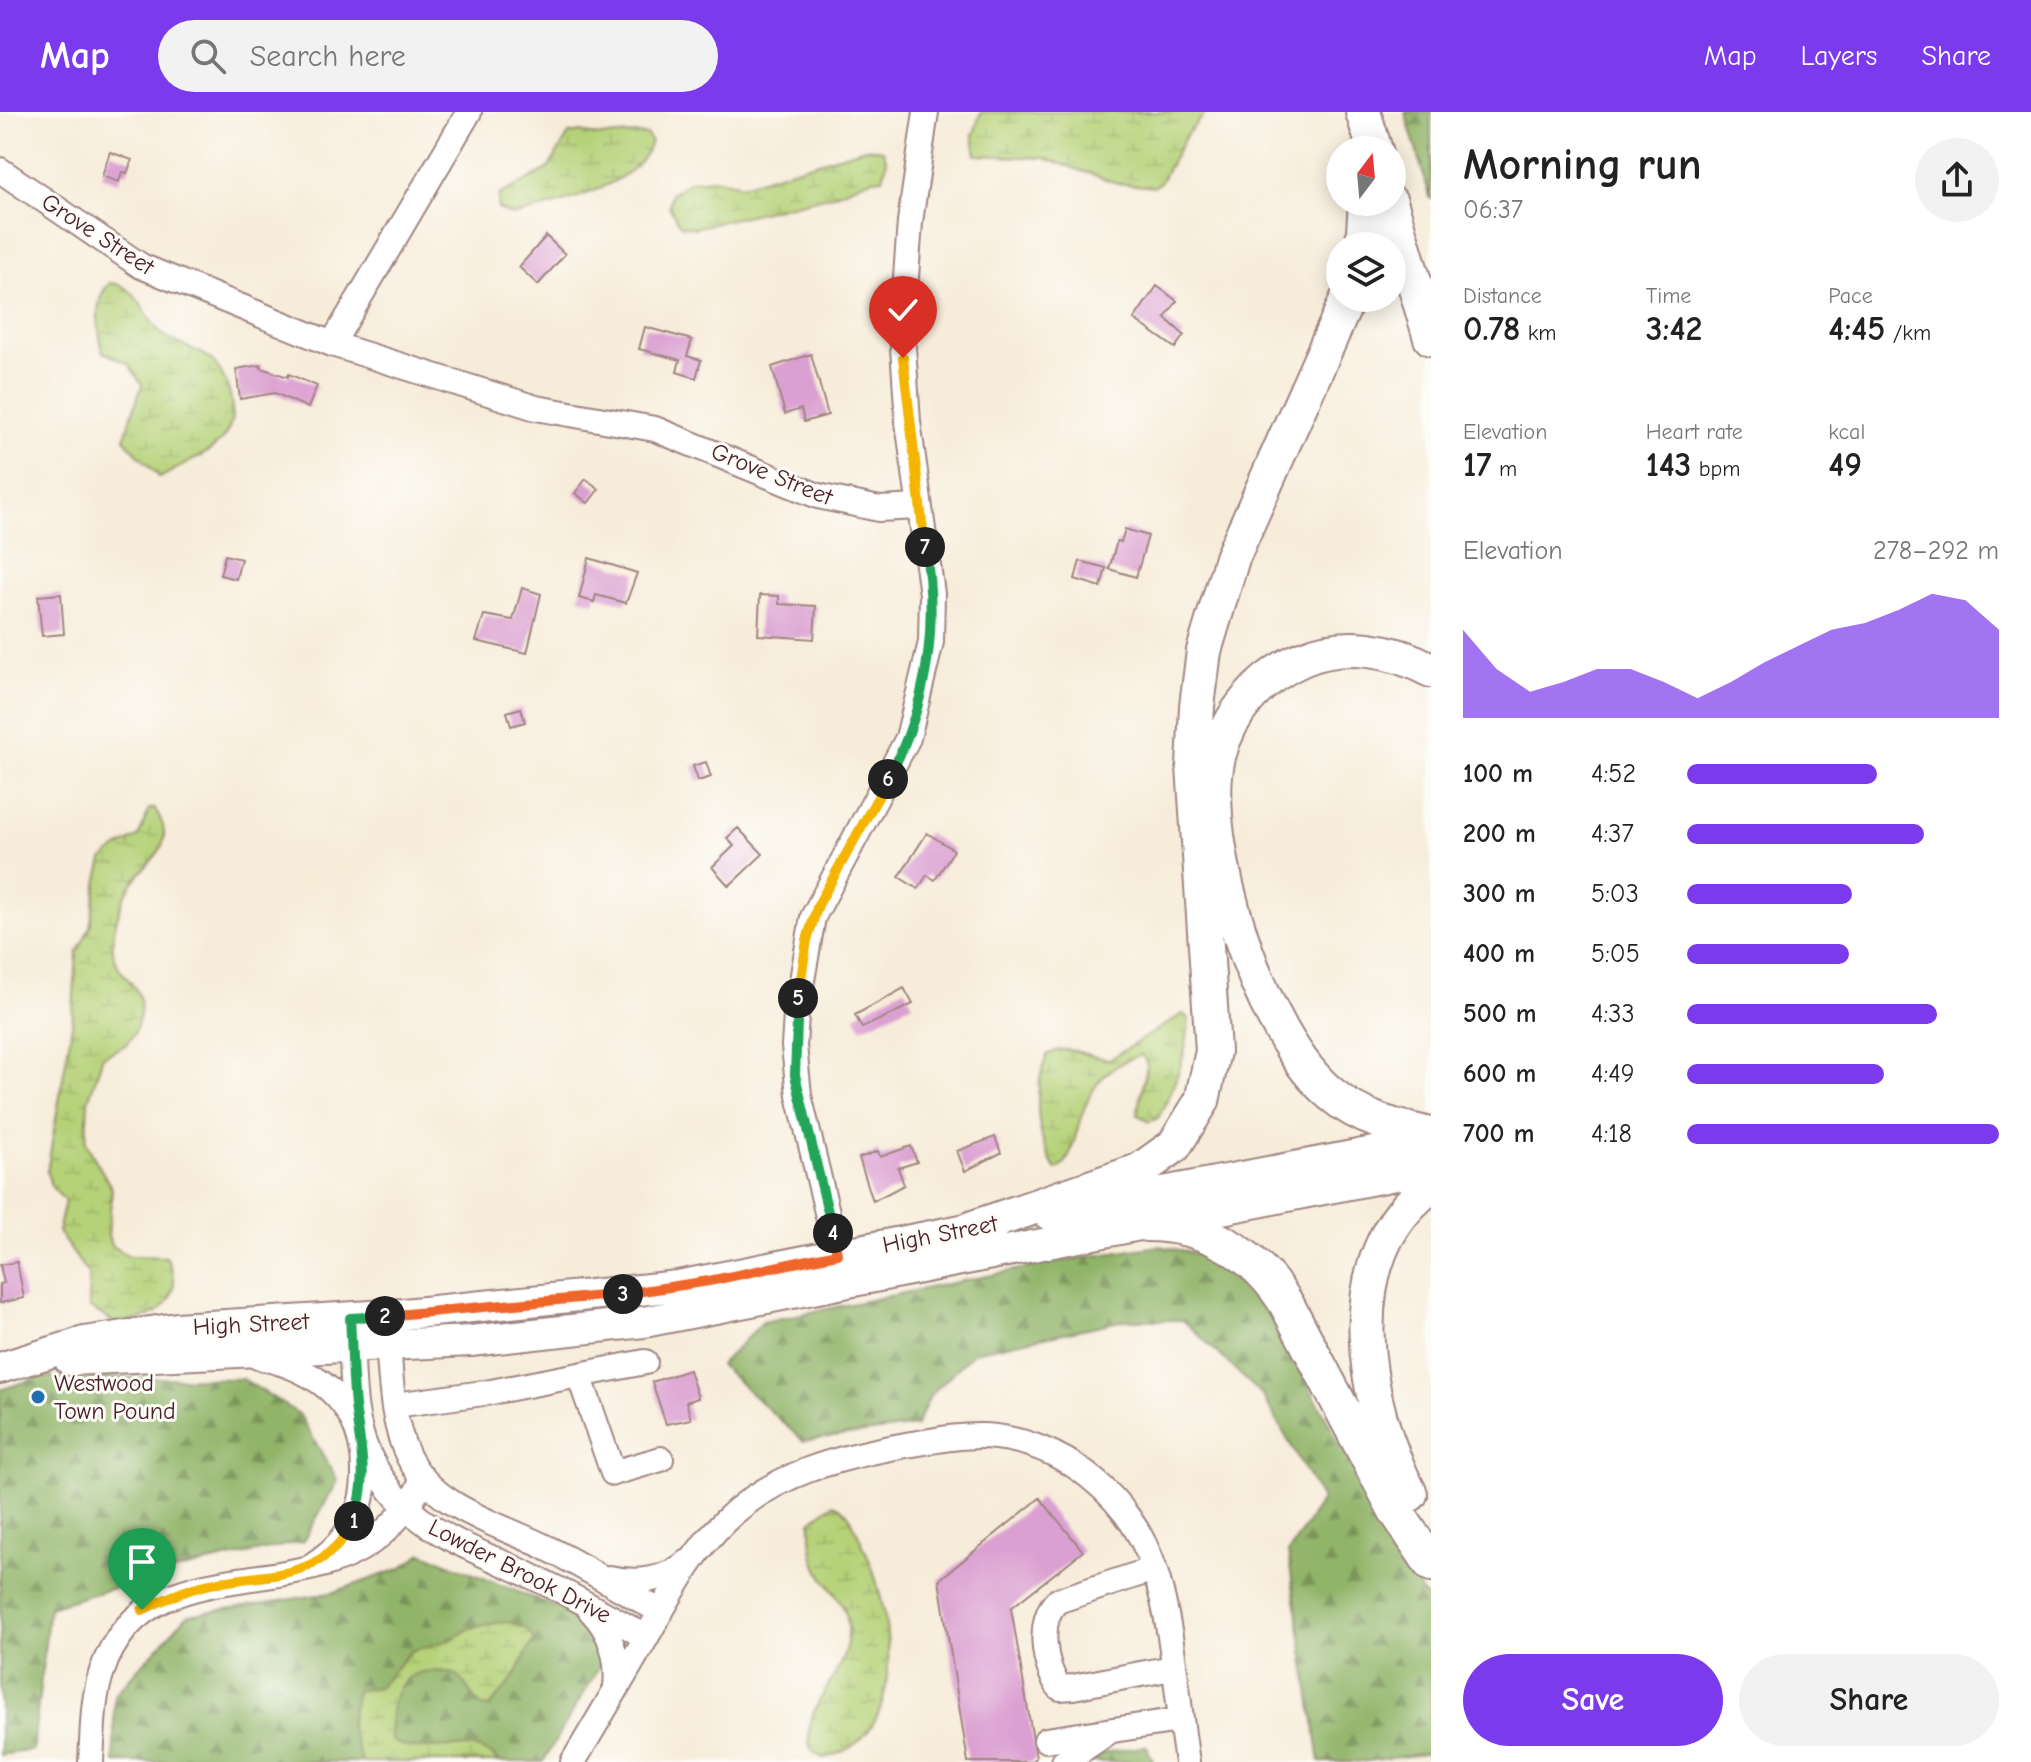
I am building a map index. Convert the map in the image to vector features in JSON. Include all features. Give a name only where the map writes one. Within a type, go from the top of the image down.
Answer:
[{"type":"highway","points":[[1394,216],[1431,338]]},
{"type":"highway","points":[[973,1228],[1139,1171],[1174,1146],[1202,1101],[1213,1051],[1194,776],[1196,716],[1204,651],[1232,558],[1342,312]]},
{"type":"highway","points":[[1431,670],[1394,655],[1358,649],[1320,653],[1282,669],[1254,692],[1229,726],[1217,765],[1215,793],[1221,854],[1238,926],[1265,997],[1291,1047],[1316,1081],[1349,1107],[1386,1125],[1431,1138]]},
{"type":"highway","points":[[1431,1186],[1410,1203],[1380,1245],[1370,1282],[1367,1317],[1372,1375],[1383,1428],[1408,1490],[1431,1529]]},
{"type":"highway","points":[[1146,1224],[1208,1235],[1243,1254],[1263,1271],[1287,1305],[1403,1524],[1431,1564]]},
{"type":"main road","name":"High Street","points":[[10,1365],[226,1353],[351,1333],[386,1316],[655,1289],[1431,1138]]},
{"type":"main road","name":"High Street","points":[[10,1365],[84,1342],[154,1331],[351,1333],[389,1346],[529,1336],[665,1319],[1431,1168]]},
{"type":"street","points":[[332,344],[469,112]]},
{"type":"street","points":[[837,1254],[799,1095],[794,1046],[796,1015],[807,940],[818,905],[896,764],[921,696],[933,630],[932,594],[918,507],[902,332],[910,222],[926,112]]},
{"type":"street","name":"Grove Street","points":[[0,170],[141,266],[332,344],[536,408],[655,429],[818,496],[879,509],[918,507]]},
{"type":"street","name":"Lowder Brook Drive","points":[[386,1316],[395,1405],[403,1445],[422,1478],[456,1506],[594,1573],[661,1612]]},
{"type":"street","name":"Lowder Brook Drive","points":[[351,1333],[356,1412],[362,1438],[381,1477],[406,1509],[430,1529],[457,1544],[577,1599],[646,1637]]},
{"type":"street","points":[[226,1353],[274,1360],[308,1373],[340,1401],[362,1438],[363,1488],[354,1520],[334,1549],[294,1573]]},
{"type":"street","points":[[395,1405],[491,1392],[645,1362]]},
{"type":"street","points":[[579,1375],[613,1473],[661,1459]]},
{"type":"street","points":[[573,1762],[693,1558],[712,1534],[747,1503],[808,1469],[864,1452],[941,1439],[986,1436],[1047,1452],[1096,1481],[1131,1521],[1154,1569],[1187,1762]]},
{"type":"street","points":[[91,1762],[94,1707],[103,1668],[142,1610],[204,1585],[294,1573],[354,1555],[376,1539],[406,1509],[422,1478]]},
{"type":"street","points":[[594,1573],[621,1580],[645,1581],[675,1572],[693,1558]]},
{"type":"street","points":[[1154,1569],[1057,1601],[1046,1611],[1043,1622],[1052,1678],[1060,1688],[1073,1687],[1172,1668]]},
{"type":"street","points":[[577,1599],[596,1615],[609,1636],[615,1658],[616,1689]]},
{"type":"street","points":[[1046,1740],[1180,1720]]},
{"type":"street","points":[[1064,1762],[1112,1730]]},
{"type":"green space","points":[[981,112],[1207,112],[1187,134],[1161,181],[1154,187],[1117,183],[1044,158],[976,155],[973,136]]},
{"type":"green space","points":[[1405,112],[1431,112],[1431,200]]},
{"type":"green space","points":[[581,132],[598,136],[647,135],[651,141],[644,157],[630,171],[592,192],[513,216],[498,209],[499,195],[548,169],[569,134]]},
{"type":"green space","points":[[865,148],[883,150],[887,162],[883,178],[871,179],[833,195],[694,228],[680,225],[669,206],[671,194],[690,181],[717,179],[742,185]]},
{"type":"green space","points":[[110,283],[128,289],[165,336],[213,361],[230,395],[232,412],[224,438],[202,455],[160,478],[124,439],[142,385],[128,363],[103,352],[98,325],[99,307],[104,290]]},
{"type":"green space","points":[[149,809],[155,809],[162,823],[162,845],[127,892],[113,938],[116,962],[138,994],[139,1018],[130,1040],[103,1056],[88,1101],[86,1143],[112,1189],[108,1235],[111,1245],[128,1256],[166,1257],[173,1272],[174,1286],[171,1297],[154,1314],[128,1322],[113,1322],[89,1307],[88,1274],[58,1232],[65,1201],[51,1186],[47,1172],[72,1025],[77,953],[90,927],[103,860],[139,836]]},
{"type":"green space","points":[[1183,1014],[1189,1019],[1183,1057],[1158,1118],[1149,1122],[1137,1114],[1147,1064],[1142,1055],[1118,1065],[1101,1080],[1089,1097],[1071,1151],[1065,1163],[1056,1170],[1044,1143],[1038,1114],[1040,1084],[1047,1055],[1071,1050],[1110,1059]]},
{"type":"green space","points":[[1159,1246],[1215,1257],[1256,1289],[1421,1592],[1431,1600],[1431,1753],[1359,1762],[1320,1762],[1288,1553],[1322,1500],[1263,1396],[1183,1320],[1125,1320],[974,1352],[930,1396],[916,1426],[803,1441],[720,1365],[763,1322],[1060,1261]]},
{"type":"green space","points":[[40,1377],[243,1379],[299,1414],[338,1481],[303,1541],[161,1574],[49,1607],[33,1750],[0,1755],[0,1390]]},
{"type":"green space","points":[[833,1504],[844,1510],[851,1519],[872,1567],[887,1631],[888,1665],[884,1697],[872,1725],[853,1746],[823,1758],[811,1750],[811,1721],[843,1656],[848,1627],[842,1605],[824,1580],[814,1558],[811,1521]]},
{"type":"green space","points":[[422,1553],[563,1610],[591,1638],[600,1666],[543,1762],[114,1762],[114,1695],[188,1615],[331,1593],[402,1568]]},
{"type":"green space","points":[[506,1621],[526,1629],[534,1639],[515,1676],[490,1707],[482,1707],[458,1675],[425,1672],[412,1676],[396,1693],[391,1722],[391,1740],[403,1746],[475,1748],[488,1753],[498,1762],[362,1762],[350,1727],[356,1691],[380,1686],[411,1651],[450,1640],[471,1628]]},
{"type":"green space","points":[[1147,1746],[1153,1762],[1092,1762],[1103,1753]]},
{"type":"building","points":[[110,152],[132,160],[127,173],[122,172],[119,182],[102,176]]},
{"type":"building","points":[[546,236],[565,254],[538,285],[519,267]]},
{"type":"building","points":[[1157,286],[1177,301],[1165,318],[1184,335],[1175,348],[1134,319]]},
{"type":"building","points":[[645,327],[692,340],[687,356],[701,360],[696,378],[677,372],[680,360],[639,349]]},
{"type":"building","points":[[811,354],[828,415],[804,422],[801,409],[785,414],[772,367]]},
{"type":"building","points":[[261,365],[261,368],[288,377],[289,374],[317,386],[308,408],[275,393],[240,399],[236,369]]},
{"type":"building","points":[[586,479],[599,489],[588,503],[575,493]]},
{"type":"building","points":[[1125,529],[1148,536],[1136,577],[1109,569],[1117,541],[1121,542]]},
{"type":"building","points":[[225,555],[241,559],[236,579],[220,575]]},
{"type":"building","points":[[589,558],[637,573],[626,603],[596,595],[594,602],[579,598]]},
{"type":"building","points":[[1080,561],[1106,568],[1101,587],[1075,579]]},
{"type":"building","points":[[522,588],[541,594],[527,653],[476,641],[484,615],[513,620]]},
{"type":"building","points":[[61,594],[64,634],[42,636],[38,596]]},
{"type":"building","points":[[760,595],[779,596],[779,604],[816,606],[814,639],[758,635]]},
{"type":"building","points":[[521,708],[525,722],[511,726],[507,712]]},
{"type":"building","points":[[706,762],[711,777],[698,781],[693,766]]},
{"type":"building","points":[[738,828],[763,854],[729,886],[712,867],[734,846],[727,838]]},
{"type":"building","points":[[927,833],[954,850],[935,880],[927,875],[918,889],[899,877]]},
{"type":"building","points":[[904,988],[913,1004],[862,1028],[855,1015]]},
{"type":"building","points":[[995,1137],[1001,1153],[965,1171],[957,1151]]},
{"type":"building","points":[[911,1146],[917,1162],[898,1168],[904,1185],[873,1201],[859,1158],[878,1151],[880,1157]]},
{"type":"building","points":[[17,1262],[24,1298],[0,1303],[0,1284],[4,1283],[0,1265]]},
{"type":"building","points":[[689,1370],[698,1398],[686,1402],[691,1419],[666,1424],[652,1382]]},
{"type":"building","points":[[1040,1498],[1083,1551],[1011,1608],[1036,1758],[1031,1762],[968,1762],[939,1580]]},
{"type":"place","name":"Westwood Town Pound","points":[[38,1397]]},
{"type":"route","points":[[142,1610],[204,1585],[294,1573],[325,1557],[349,1530],[362,1499],[364,1456],[356,1412],[350,1318],[613,1295],[709,1281],[837,1254],[795,1075],[796,1015],[804,953],[813,917],[908,738],[924,681],[933,630],[932,594],[918,507],[903,358]]}]
